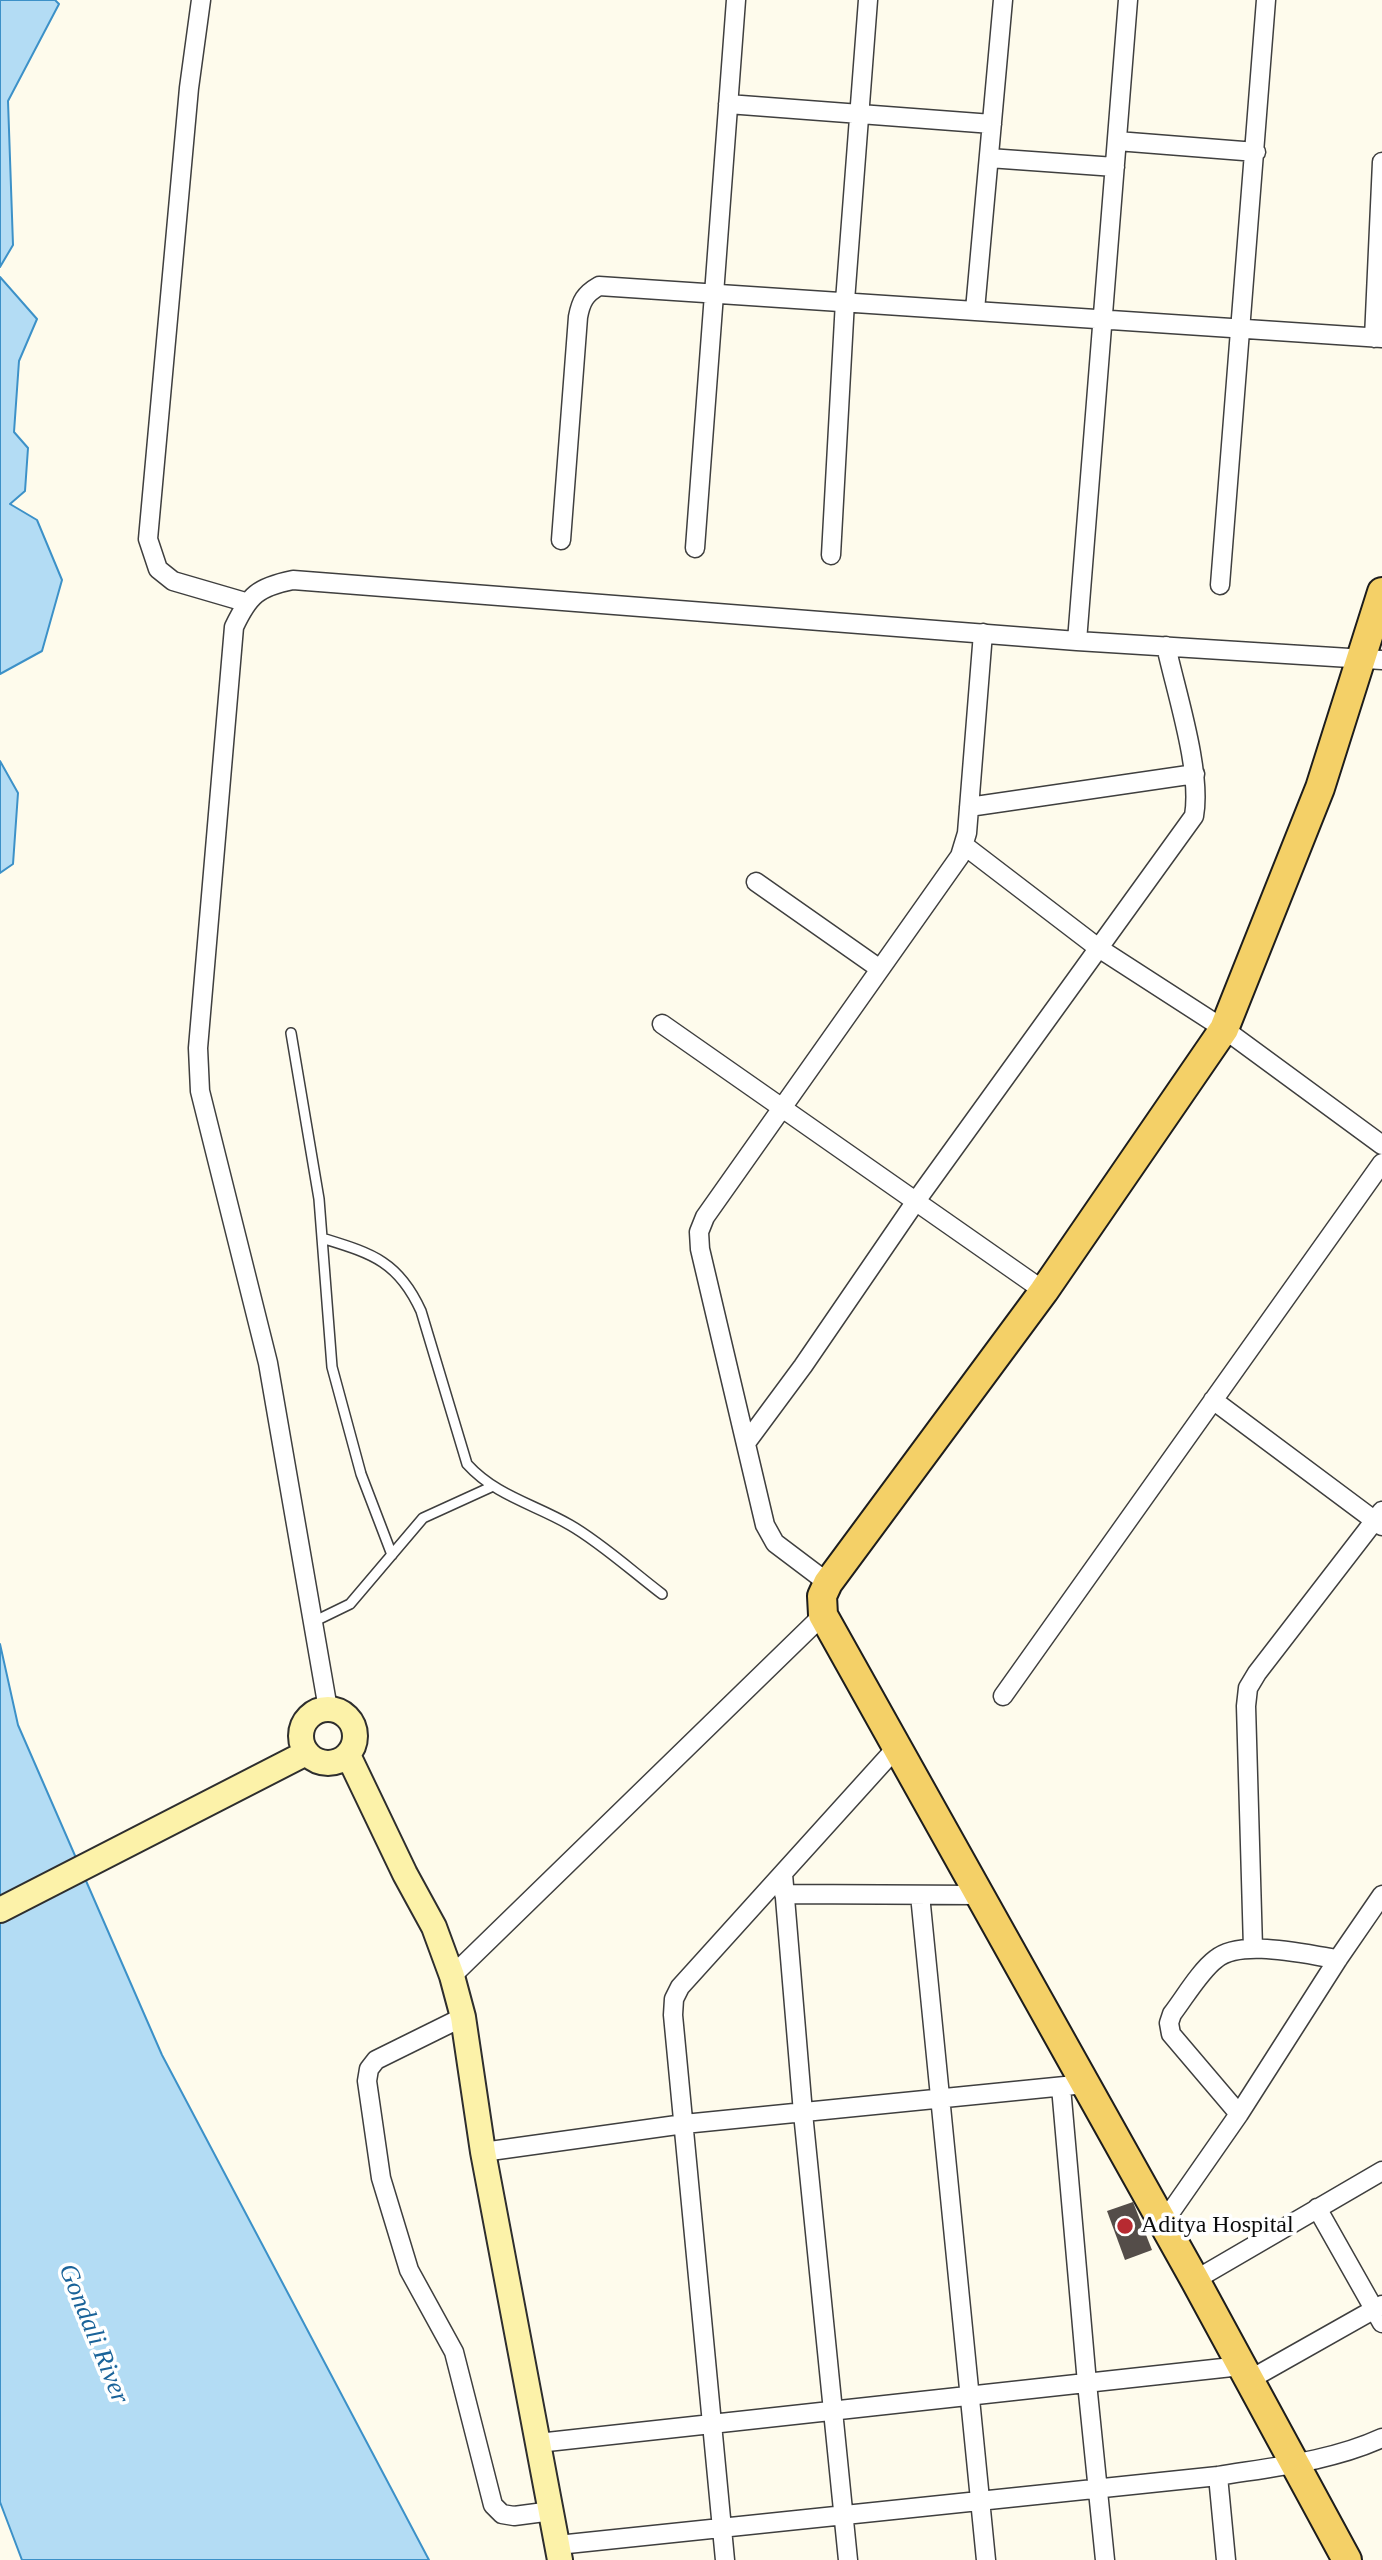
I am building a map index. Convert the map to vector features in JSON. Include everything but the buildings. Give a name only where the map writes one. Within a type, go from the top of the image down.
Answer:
[{"type":"main road","points":[[1347,2560],[1163,2223],[1073,2085],[979,1895],[823,1615],[822,1596],[828,1583],[1044,1291],[1224,1029],[1371,659],[1382,592]]},
{"type":"main road","points":[[328,1709],[344,1715],[354,1728],[355,1738],[348,1755],[340,1761],[321,1763],[306,1753],[302,1745],[302,1728],[312,1714],[328,1709]]},
{"type":"main road","points":[[0,1910],[306,1753]]},
{"type":"main road","points":[[348,1755],[405,1874],[434,1927],[452,1976],[463,2017],[483,2152],[559,2552]]},
{"type":"street","points":[[201,0],[189,89],[148,539],[158,569],[173,581],[245,602]]},
{"type":"street","points":[[695,548],[736,0]]},
{"type":"street","points":[[831,555],[845,301],[868,0]]},
{"type":"street","points":[[975,310],[1003,0]]},
{"type":"street","points":[[1077,640],[1128,0]]},
{"type":"street","points":[[1220,585],[1266,0]]},
{"type":"street","points":[[728,104],[992,124]]},
{"type":"street","points":[[1117,141],[1256,152]]},
{"type":"street","points":[[989,158],[1115,167]]},
{"type":"street","points":[[561,540],[578,317],[587,292],[600,286],[1378,338],[1382,162]]},
{"type":"street","points":[[328,1709],[261,1326],[200,1091],[198,1048],[234,627],[245,602],[266,585],[293,580],[1077,640],[1371,659]]},
{"type":"street","points":[[828,1583],[775,1543],[765,1525],[700,1249],[699,1232],[705,1217],[965,846],[983,633]]},
{"type":"street","points":[[746,1443],[1097,947],[1194,816],[1195,774],[1166,646]]},
{"type":"street","points":[[969,807],[1195,774]]},
{"type":"street","points":[[965,846],[1097,947],[1224,1029],[1382,1145]]},
{"type":"street","points":[[756,882],[880,969]]},
{"type":"street","points":[[662,1024],[1044,1291]]},
{"type":"street","points":[[1003,1696],[1382,1163]]},
{"type":"street","points":[[1213,1400],[1380,1519],[1257,1673],[1248,1688],[1246,1706],[1253,1948]]},
{"type":"street","points":[[452,1976],[823,1615]]},
{"type":"street","points":[[725,2560],[673,2015],[674,2000],[680,1987],[897,1747]]},
{"type":"street","points":[[783,1874],[803,2113],[848,2560]]},
{"type":"street","points":[[784,1894],[979,1895]]},
{"type":"street","points":[[920,1895],[986,2560]]},
{"type":"street","points":[[1163,2223],[1239,2113],[1382,1895]]},
{"type":"street","points":[[1239,2113],[1171,2034],[1169,2023],[1172,2014],[1216,1959],[1226,1953],[1253,1948],[1338,1959]]},
{"type":"street","points":[[463,2017],[376,2060],[369,2069],[367,2081],[377,2161],[410,2270],[454,2352],[493,2505],[502,2514],[551,2511]]},
{"type":"street","points":[[483,2152],[684,2124],[1073,2085],[1087,2383],[1105,2560]]},
{"type":"street","points":[[1195,2280],[1382,2171]]},
{"type":"street","points":[[538,2443],[1087,2383],[1245,2373],[1379,2312],[1317,2208]]},
{"type":"street","points":[[559,2552],[721,2529],[1219,2476],[1293,2464],[1354,2449],[1382,2438]]},
{"type":"street","points":[[1219,2476],[1226,2560]]},
{"type":"lane","points":[[291,1033],[319,1199],[332,1367],[361,1474],[392,1555]]},
{"type":"lane","points":[[321,1238],[370,1253],[384,1261],[414,1295],[467,1464],[491,1487],[571,1525],[662,1594]]},
{"type":"lane","points":[[313,1622],[349,1604],[423,1518],[491,1487]]},
{"type":"water","points":[[0,0],[55,0],[59,4],[8,101],[13,245],[0,267]]},
{"type":"water","points":[[0,277],[37,319],[19,361],[14,432],[28,448],[25,491],[10,504],[37,520],[62,580],[42,651],[0,674]]},
{"type":"water","points":[[0,761],[18,793],[13,864],[0,873]]},
{"type":"water","name":"Gondali River","points":[[0,1644],[18,1725],[162,2055],[429,2560],[22,2560],[0,2502]]},
{"type":"place","name":"Aditya Hospital","points":[[1125,2226]]}]
